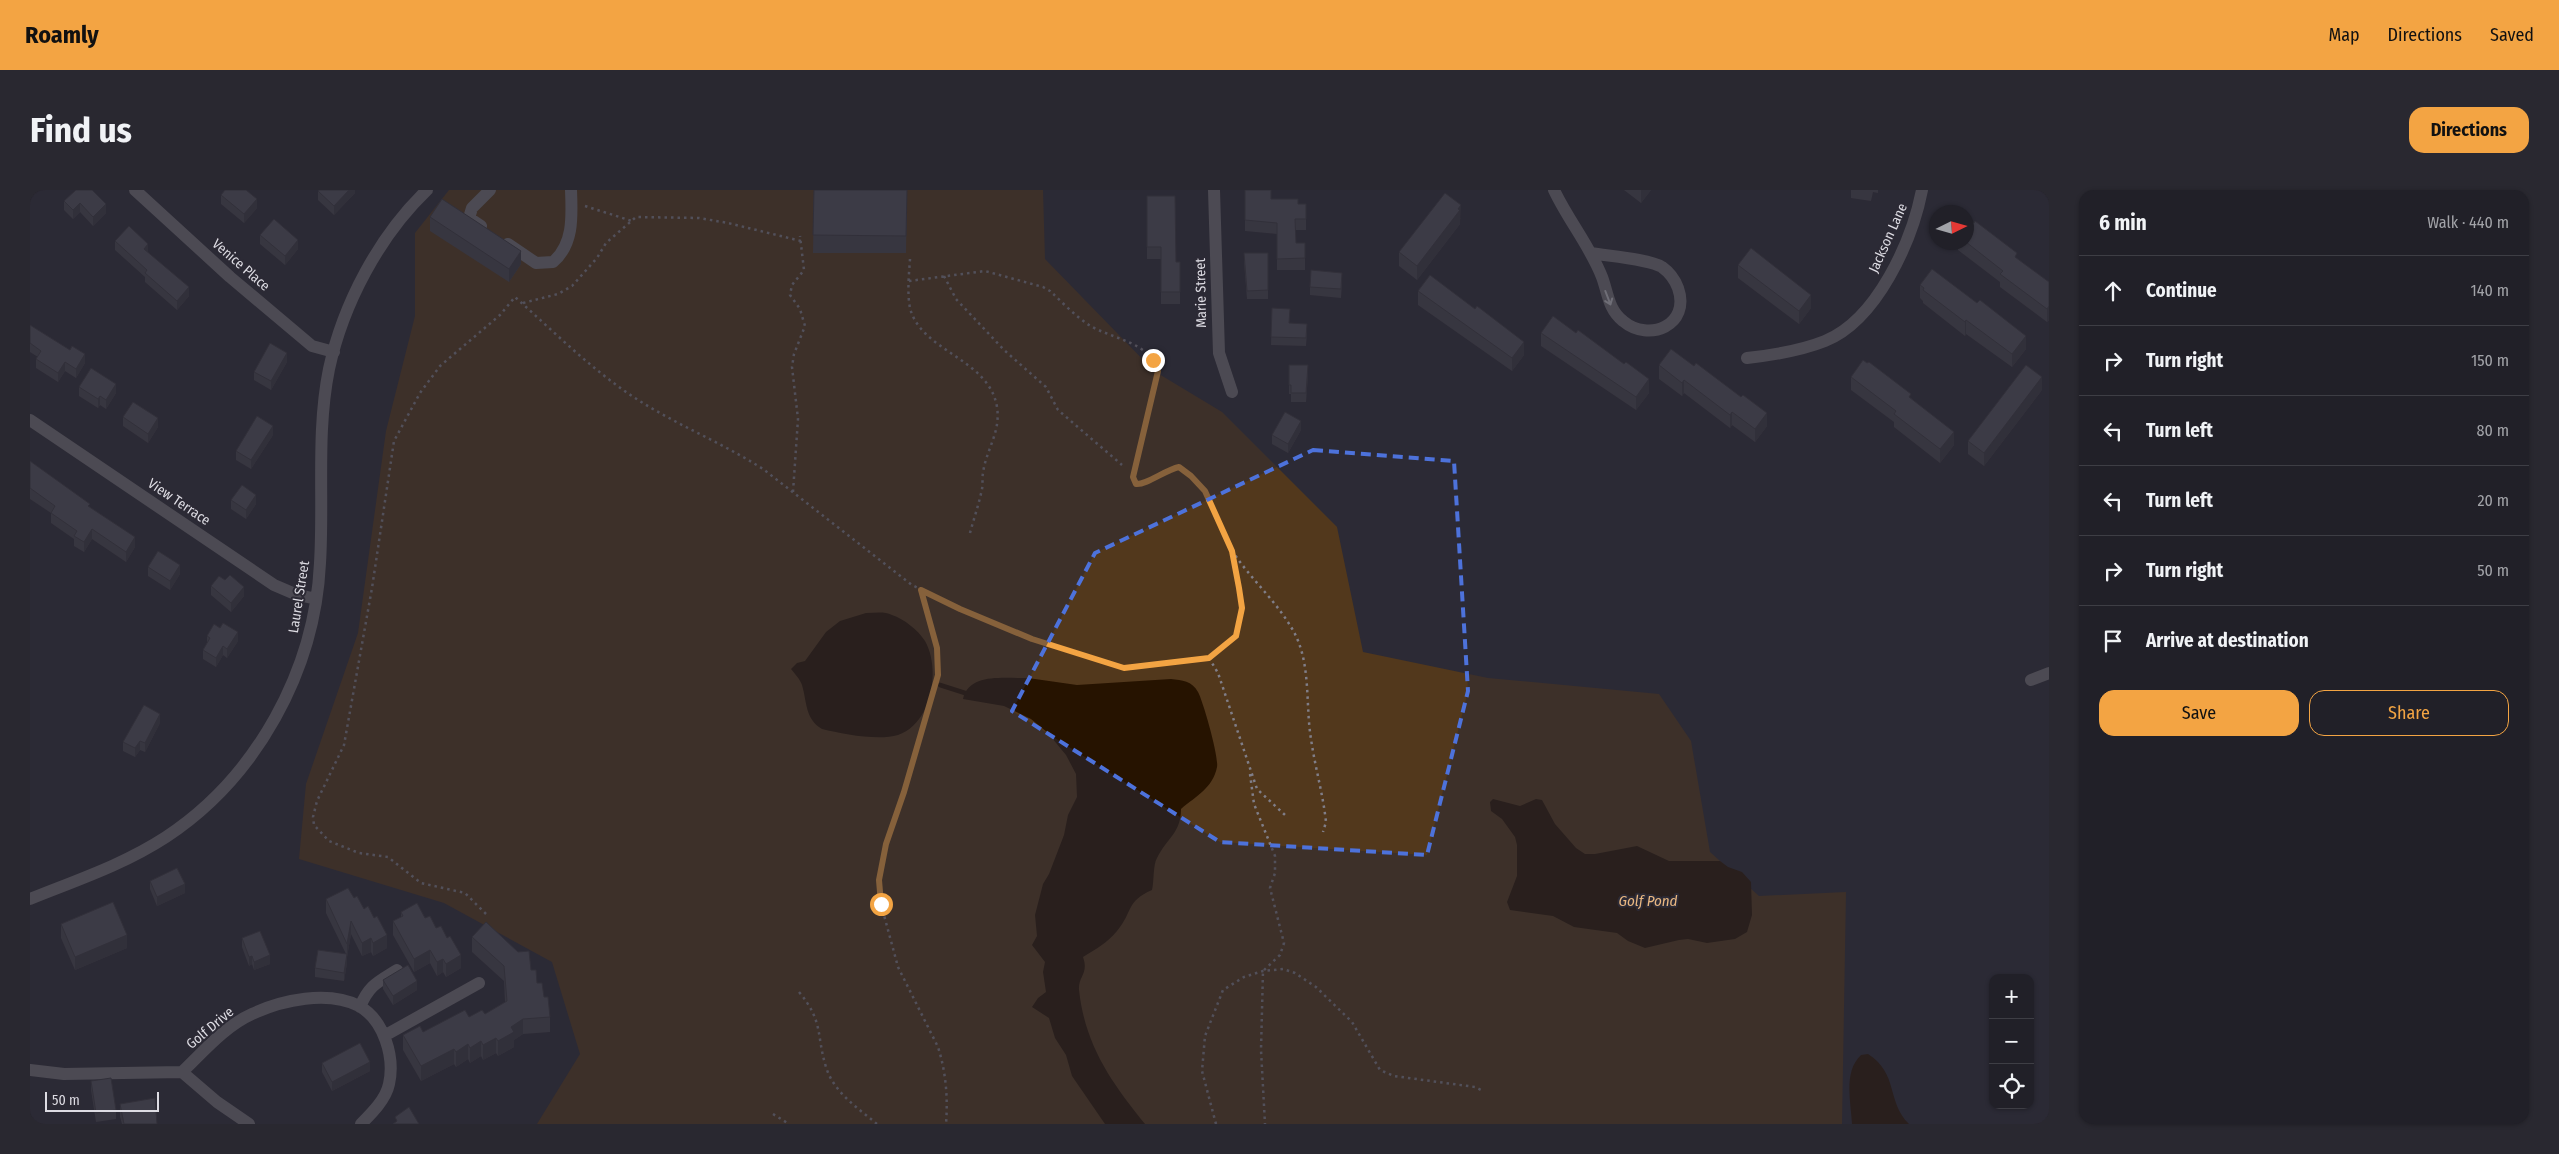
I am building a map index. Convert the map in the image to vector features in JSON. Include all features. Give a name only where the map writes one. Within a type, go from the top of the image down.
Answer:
[{"type":"street","name":"Venice Place","points":[[135,190],[230,277],[312,346],[334,352]]},
{"type":"street","name":"Laurel Street","points":[[30,899],[126,861],[168,836],[211,800],[259,745],[280,709],[303,654],[316,599],[320,564],[323,419],[334,352],[348,311],[379,250],[409,209],[427,190]]},
{"type":"street","points":[[490,190],[472,208],[469,218],[536,263],[553,262],[568,245],[571,196]]},
{"type":"street","name":"Marie Street","points":[[1214,190],[1219,353],[1232,392]]},
{"type":"street","points":[[1554,190],[1569,220],[1591,253],[1602,278],[1610,304],[1623,322],[1641,330],[1650,330],[1668,326],[1675,321],[1680,311],[1682,300],[1675,280],[1662,267],[1639,260],[1591,253]]},
{"type":"street","name":"Jackson Lane","points":[[1747,358],[1793,352],[1827,340],[1853,322],[1881,289],[1897,262],[1915,217],[1922,190]]},
{"type":"street","name":"View Terrace","points":[[30,420],[274,584],[295,594],[316,599]]},
{"type":"street","points":[[2031,680],[2049,673]]},
{"type":"street","points":[[360,1007],[366,992],[372,985],[397,970]]},
{"type":"street","points":[[384,1036],[478,983]]},
{"type":"street","name":"Golf Drive","points":[[182,1072],[226,1030],[251,1014],[281,1003],[310,998],[340,1000],[360,1007],[374,1018],[384,1036],[389,1053],[389,1084],[379,1104],[361,1124]]},
{"type":"street","points":[[30,1070],[64,1074],[182,1072],[217,1102],[249,1124]]},
{"type":"path","points":[[571,196],[632,221]]},
{"type":"path","points":[[523,303],[558,294],[572,286],[593,264],[606,243],[636,217],[699,218],[728,223],[800,241]]},
{"type":"path","points":[[794,492],[798,419],[792,367],[794,354],[805,326],[800,309],[790,295],[792,285],[804,270],[800,236]]},
{"type":"path","points":[[910,258],[910,309],[918,324],[933,339],[980,376],[992,391],[997,407],[997,432],[983,474],[982,487],[970,533]]},
{"type":"path","points":[[909,282],[985,271],[1043,287],[1088,324],[1148,354],[1158,371],[1134,465],[1133,477],[1136,484],[1144,485],[1167,470],[1179,467],[1191,476],[1205,491],[1232,551],[1292,629],[1300,651],[1306,680],[1310,738],[1324,805],[1326,822],[1324,832]]},
{"type":"path","points":[[944,276],[956,299],[1004,350],[1046,387],[1058,410],[1122,465]]},
{"type":"path","points":[[486,914],[465,893],[421,883],[388,857],[359,853],[329,841],[314,825],[313,817],[317,801],[344,745],[372,588],[394,440],[420,393],[440,366],[500,315],[515,297],[579,355],[633,397],[741,455],[794,492],[857,544],[921,590],[960,609],[1032,639],[1124,668],[1209,658],[1236,636],[1241,623],[1242,608],[1232,551]]},
{"type":"path","points":[[921,590],[937,648],[938,675],[904,792],[886,844],[879,880],[881,904],[898,968],[943,1060],[947,1088],[946,1124]]},
{"type":"path","points":[[1209,658],[1218,673],[1250,774],[1257,789],[1285,815]]},
{"type":"path","points":[[1250,774],[1254,804],[1276,856],[1270,888],[1284,944],[1280,955],[1263,970],[1261,1050],[1265,1124]]},
{"type":"path","points":[[1216,1124],[1202,1071],[1205,1036],[1223,990],[1244,977],[1263,970],[1283,969],[1295,973],[1316,987],[1352,1022],[1380,1070],[1394,1076],[1475,1087],[1482,1091]]},
{"type":"path","points":[[799,992],[817,1017],[826,1068],[838,1091],[878,1124]]},
{"type":"path","points":[[773,1114],[789,1124]]},
{"type":"highlighted area","points":[[1313,450],[1454,461],[1468,691],[1427,855],[1220,842],[1012,711],[1095,553]]},
{"type":"shaded area","points":[[449,190],[1043,190],[1045,259],[1154,371],[1222,412],[1337,527],[1363,652],[1488,678],[1659,694],[1691,741],[1710,852],[1759,896],[1846,892],[1842,1124],[537,1124],[580,1054],[552,962],[444,903],[299,859],[306,784],[358,633],[386,431],[415,316],[415,233]]},
{"type":"water","points":[[866,613],[886,613],[906,622],[922,637],[930,653],[932,680],[926,708],[919,720],[910,729],[890,737],[850,735],[822,729],[816,725],[808,710],[802,685],[791,669],[797,663],[805,661],[826,632],[840,621]]},
{"type":"water","points":[[999,678],[1028,678],[1077,685],[1171,679],[1183,681],[1190,683],[1196,688],[1210,729],[1217,761],[1215,774],[1208,786],[1181,809],[1179,824],[1156,861],[1152,890],[1138,898],[1113,935],[1101,946],[1083,957],[1085,967],[1079,990],[1087,1028],[1111,1078],[1145,1124],[1105,1124],[1072,1076],[1066,1055],[1055,1038],[1049,1018],[1032,1007],[1038,998],[1046,992],[1043,972],[1045,962],[1032,945],[1037,936],[1035,915],[1043,884],[1049,874],[1064,835],[1068,815],[1077,797],[1076,774],[1066,755],[1047,732],[1031,719],[1004,706],[963,699],[967,690],[973,684],[980,681]]},
{"type":"water","name":"Golf Pond","points":[[1493,799],[1520,806],[1536,799],[1542,800],[1555,824],[1576,848],[1585,854],[1595,854],[1637,846],[1669,861],[1720,861],[1728,867],[1742,872],[1751,882],[1752,915],[1747,932],[1735,939],[1707,943],[1688,939],[1645,948],[1628,941],[1617,933],[1574,927],[1553,916],[1510,910],[1507,902],[1517,876],[1517,845],[1515,837],[1502,819],[1491,811],[1490,802]]},
{"type":"water","points":[[1868,1054],[1884,1070],[1889,1079],[1897,1106],[1909,1124],[1852,1124],[1849,1088],[1852,1070],[1855,1062],[1861,1055]]},
{"type":"building","points":[[76,190],[92,190],[106,204],[93,217],[80,203],[73,210],[64,201]]},
{"type":"building","points":[[225,190],[246,190],[257,199],[244,214],[221,195]]},
{"type":"building","points":[[319,190],[349,190],[334,206]]},
{"type":"building","points":[[814,190],[907,190],[906,236],[813,235]]},
{"type":"building","points":[[1245,190],[1271,190],[1271,199],[1298,199],[1298,204],[1306,204],[1306,219],[1295,219],[1296,243],[1305,243],[1305,258],[1277,259],[1277,223],[1245,220]]},
{"type":"building","points":[[1445,193],[1461,205],[1458,209],[1460,210],[1417,266],[1399,252]]},
{"type":"building","points":[[1147,196],[1175,196],[1176,262],[1180,262],[1180,292],[1161,292],[1161,247],[1147,247]]},
{"type":"building","points":[[442,199],[521,251],[509,269],[430,217]]},
{"type":"building","points":[[274,219],[298,240],[285,256],[260,235]]},
{"type":"building","points":[[1975,221],[2017,253],[2015,257],[2049,282],[2049,306],[2047,309],[2000,274],[2003,271],[1974,248]]},
{"type":"building","points":[[129,226],[148,244],[144,249],[189,287],[177,301],[145,273],[147,270],[115,241]]},
{"type":"building","points":[[1751,248],[1811,295],[1799,311],[1738,265]]},
{"type":"building","points":[[1244,253],[1268,253],[1268,290],[1247,291]]},
{"type":"building","points":[[1932,269],[1977,303],[1980,300],[2026,336],[2012,354],[1923,290],[1924,288],[1920,285]]},
{"type":"building","points":[[1311,270],[1342,273],[1341,289],[1310,287]]},
{"type":"building","points":[[1430,275],[1475,309],[1477,306],[1524,342],[1512,358],[1418,291]]},
{"type":"building","points":[[1272,308],[1290,309],[1289,323],[1307,324],[1306,338],[1271,337]]},
{"type":"building","points":[[1553,316],[1576,333],[1578,330],[1624,364],[1626,362],[1649,379],[1636,397],[1541,333]]},
{"type":"building","points":[[30,325],[70,350],[72,346],[85,354],[76,369],[65,362],[58,373],[36,359],[41,351],[30,343]]},
{"type":"building","points":[[270,343],[287,353],[271,381],[254,372]]},
{"type":"building","points":[[1671,349],[1694,366],[1696,363],[1741,397],[1743,395],[1767,413],[1755,429],[1732,412],[1730,415],[1684,380],[1682,383],[1659,365]]},
{"type":"building","points":[[1863,360],[1867,363],[1869,362],[1911,394],[1909,397],[1954,432],[1940,449],[1894,414],[1896,411],[1851,377]]},
{"type":"building","points":[[1289,365],[1308,365],[1306,393],[1291,393]]},
{"type":"building","points":[[2026,365],[2042,377],[1984,453],[1968,441]]},
{"type":"building","points":[[91,368],[116,384],[106,400],[100,396],[98,399],[79,387]]},
{"type":"building","points":[[133,402],[158,418],[148,434],[123,417]]},
{"type":"building","points":[[1285,412],[1301,421],[1288,444],[1272,435]]},
{"type":"building","points":[[257,416],[273,426],[251,460],[236,451]]},
{"type":"building","points":[[30,461],[90,504],[88,506],[135,537],[126,552],[92,529],[84,542],[74,536],[77,531],[51,513],[55,506],[30,488]]},
{"type":"building","points":[[242,485],[256,495],[246,510],[231,500]]},
{"type":"building","points":[[158,551],[180,565],[170,581],[148,567]]},
{"type":"building","points":[[230,575],[244,587],[231,603],[211,586],[219,576],[225,580]]},
{"type":"building","points":[[223,623],[238,632],[227,649],[223,646],[216,658],[203,650],[210,638],[207,636],[214,624],[220,628]]},
{"type":"building","points":[[144,705],[160,714],[145,743],[140,741],[135,748],[123,742]]},
{"type":"building","points":[[177,868],[185,884],[157,897],[150,881]]},
{"type":"building","points":[[348,888],[354,898],[357,896],[364,909],[368,906],[374,918],[377,916],[387,935],[373,943],[371,938],[362,943],[351,921],[347,944],[326,899]]},
{"type":"building","points":[[113,902],[127,935],[75,957],[61,924]]},
{"type":"building","points":[[417,903],[425,918],[430,916],[436,928],[441,926],[447,938],[450,936],[461,955],[446,964],[443,959],[437,962],[430,950],[414,959],[393,921],[403,916],[401,912]]},
{"type":"building","points":[[486,922],[518,952],[529,951],[531,970],[536,970],[537,983],[542,983],[544,997],[548,997],[550,1017],[523,1019],[511,1027],[514,1032],[498,1041],[496,1038],[483,1045],[481,1041],[470,1048],[468,1044],[456,1052],[454,1049],[421,1066],[403,1035],[420,1026],[423,1032],[465,1010],[469,1017],[482,1010],[485,1014],[507,1001],[504,966],[472,937]]},
{"type":"building","points":[[260,931],[270,955],[254,962],[252,956],[249,957],[242,938]]},
{"type":"building","points":[[318,950],[347,954],[344,973],[315,968]]},
{"type":"building","points":[[408,965],[417,981],[393,996],[383,980]]},
{"type":"building","points":[[360,1043],[370,1062],[332,1082],[322,1063]]},
{"type":"building","points":[[111,1078],[116,1110],[96,1113],[91,1081]]},
{"type":"building","points":[[155,1098],[157,1124],[124,1124],[120,1104]]},
{"type":"building","points":[[409,1107],[419,1124],[393,1124],[397,1121],[395,1117]]},
{"type":"waterway","points":[[940,685],[965,693]]},
{"type":"route","points":[[881,904],[879,880],[882,860],[931,704],[938,675],[937,648],[921,590],[960,609],[1032,639],[1124,668],[1209,658],[1236,636],[1241,623],[1242,608],[1232,551],[1205,491],[1191,476],[1179,467],[1167,470],[1153,477],[1144,485],[1136,484],[1133,477],[1134,465],[1158,371],[1153,360]]}]
